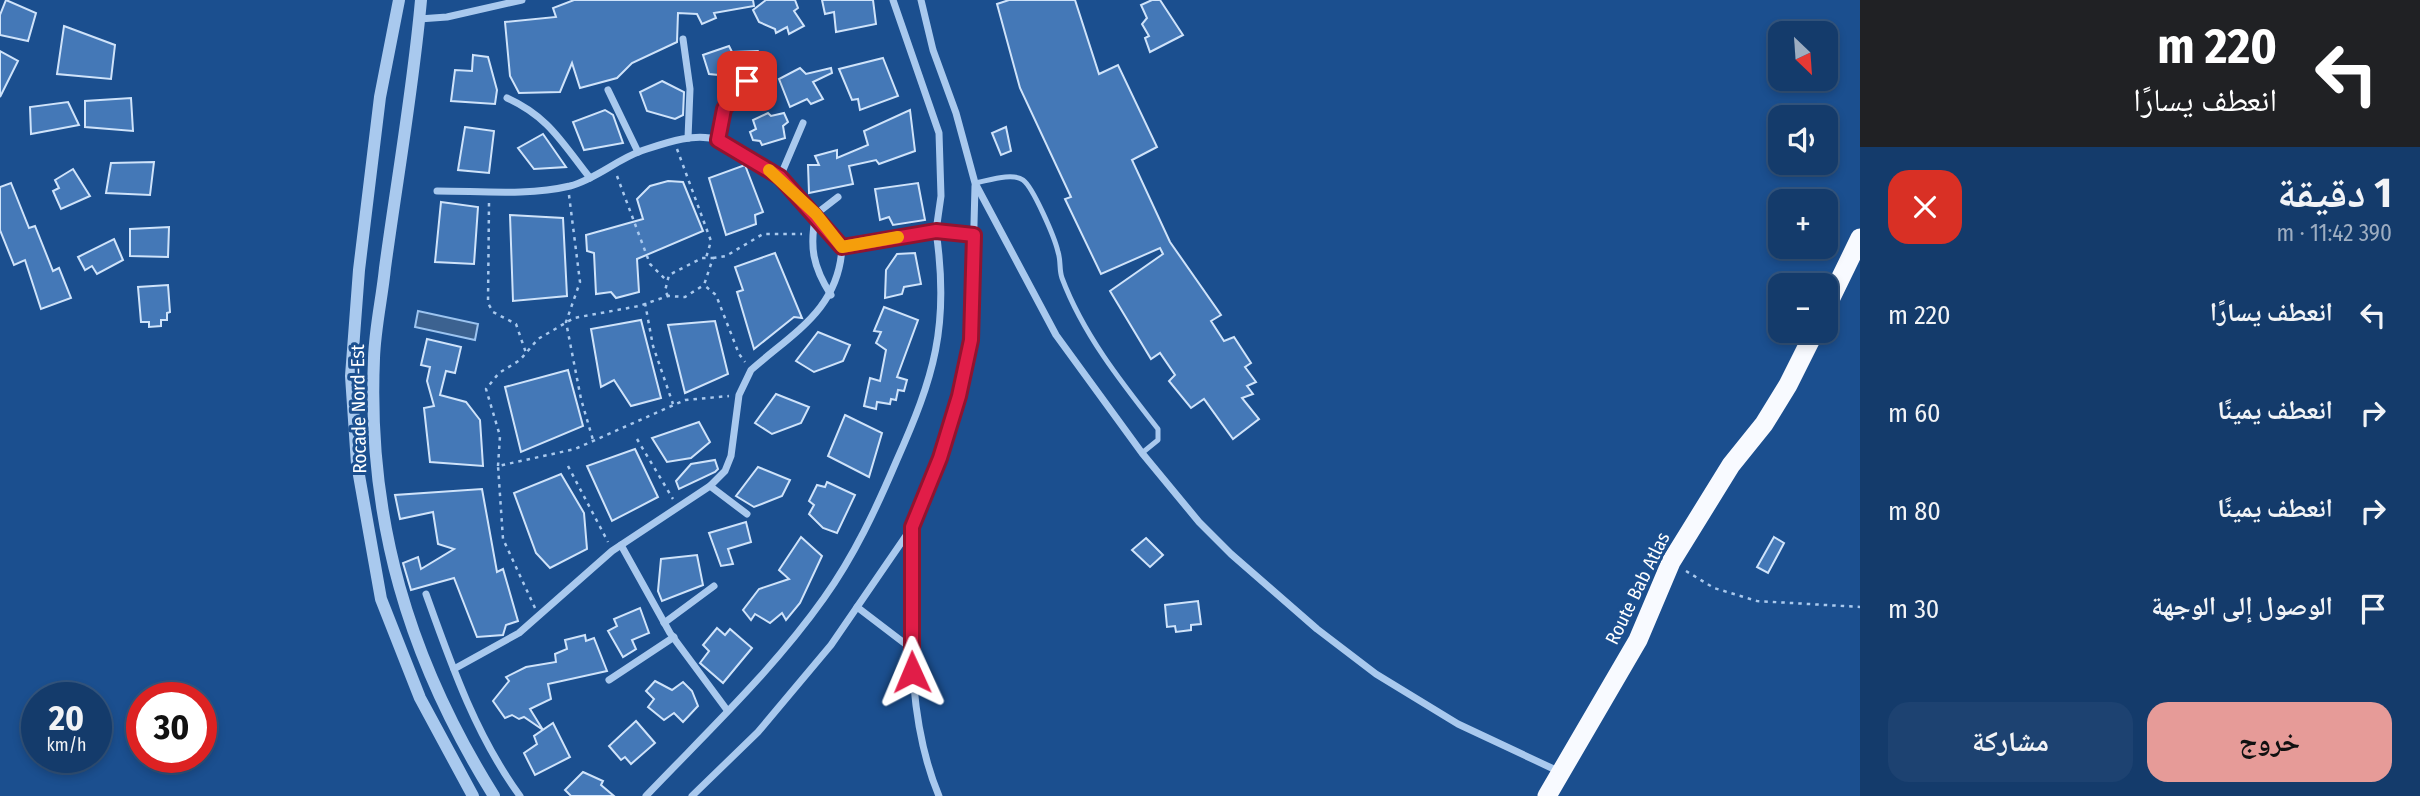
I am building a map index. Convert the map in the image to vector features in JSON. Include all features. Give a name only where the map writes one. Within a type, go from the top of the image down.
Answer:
[{"type":"highway","points":[[1838,283],[1860,238]]},
{"type":"highway","name":"Route Bab Atlas","points":[[1547,796],[1638,640],[1671,562],[1731,465],[1770,414],[1808,343]]},
{"type":"street","name":"Rocade Nord-Est","points":[[399,0],[380,97],[359,270],[351,376],[357,464],[381,598],[420,698],[473,796]]},
{"type":"street","name":"Rocade Nord-Est","points":[[421,0],[374,357],[374,436],[380,500],[397,585],[410,627],[450,719],[494,796]]},
{"type":"street","points":[[419,19],[447,17],[522,0]]},
{"type":"street","points":[[646,796],[778,657],[824,597],[877,507],[920,410],[941,330],[943,292],[936,231],[941,196],[939,133],[892,0]]},
{"type":"street","points":[[921,0],[933,50],[956,113],[975,183],[1056,335],[1142,453],[1199,522],[1231,554],[1317,629],[1376,674],[1458,724],[1560,772]]},
{"type":"street","points":[[683,39],[691,98],[688,138]]},
{"type":"street","points":[[718,140],[724,109],[747,81],[758,57]]},
{"type":"street","points":[[608,90],[638,152]]},
{"type":"street","points":[[507,98],[531,109],[546,121],[590,178]]},
{"type":"street","points":[[780,177],[803,123]]},
{"type":"street","points":[[437,191],[567,186],[590,178],[638,152],[674,140],[718,140],[780,177],[816,214],[842,247],[838,278],[831,295],[817,313],[751,370],[739,395],[731,456],[724,471],[710,486],[612,551],[538,616],[493,650],[454,669]]},
{"type":"street","points":[[692,796],[758,732],[831,645],[912,527],[940,458],[959,396],[971,340],[975,183]]},
{"type":"street","points":[[831,295],[813,262],[813,233],[816,214],[838,197]]},
{"type":"street","points":[[842,247],[936,231],[974,235]]},
{"type":"street","points":[[710,486],[747,514]]},
{"type":"street","points":[[912,527],[912,649],[915,696],[939,796]]},
{"type":"street","points":[[621,545],[664,623],[727,710]]},
{"type":"street","points":[[664,623],[714,586]]},
{"type":"street","points":[[426,594],[479,727],[520,796]]},
{"type":"street","points":[[857,607],[912,649]]},
{"type":"street","points":[[609,680],[674,638]]},
{"type":"lane","points":[[975,183],[1015,176],[1024,180],[1031,191],[1059,254],[1061,277],[1080,317],[1098,348],[1158,429],[1158,440],[1142,453]]},
{"type":"path","points":[[674,140],[711,241],[706,258]]},
{"type":"path","points":[[612,165],[650,264],[667,281]]},
{"type":"path","points":[[567,186],[580,282],[566,322],[593,440]]},
{"type":"path","points":[[491,191],[488,303],[493,312],[516,324],[526,354]]},
{"type":"path","points":[[668,296],[665,291],[669,275],[685,266],[706,258],[726,256],[763,234],[813,233]]},
{"type":"path","points":[[538,616],[503,539],[498,466],[500,436],[486,389],[499,373],[526,354],[538,339],[566,322],[668,296],[685,297],[704,285],[713,258]]},
{"type":"path","points":[[704,285],[716,295],[739,354],[751,370]]},
{"type":"path","points":[[645,303],[653,346],[674,405]]},
{"type":"path","points":[[498,466],[575,449],[685,400],[739,395]]},
{"type":"path","points":[[637,439],[678,508]]},
{"type":"path","points":[[568,466],[612,551]]},
{"type":"path","points":[[1671,562],[1734,596],[1756,601],[1860,607]]},
{"type":"water","points":[[418,311],[478,324],[475,340],[415,327]]},
{"type":"building","points":[[6,0],[36,13],[28,41],[0,35],[0,15]]},
{"type":"building","points":[[574,0],[753,0],[754,6],[714,13],[716,18],[702,24],[697,14],[678,13],[677,42],[632,63],[617,78],[580,88],[572,63],[560,92],[519,93],[510,76],[505,22],[556,17],[553,8]]},
{"type":"building","points":[[766,0],[795,0],[798,8],[794,11],[804,26],[789,34],[787,27],[776,33],[775,29],[759,22],[753,10]]},
{"type":"building","points":[[822,0],[873,0],[876,24],[836,32],[834,12],[825,14]]},
{"type":"building","points":[[1009,0],[1075,0],[1099,74],[1118,65],[1157,147],[1132,160],[1170,242],[1221,315],[1211,321],[1224,341],[1234,337],[1251,363],[1245,367],[1256,382],[1247,386],[1253,394],[1242,398],[1259,419],[1233,439],[1204,399],[1191,408],[1169,381],[1175,375],[1160,353],[1151,359],[1110,291],[1163,254],[1160,248],[1101,274],[1065,199],[1071,197],[1020,88],[997,4]]},
{"type":"building","points":[[1160,0],[1183,35],[1150,52],[1145,38],[1149,36],[1142,24],[1147,18],[1141,5]]},
{"type":"building","points":[[64,26],[115,45],[111,79],[57,74]]},
{"type":"building","points":[[729,46],[732,52],[757,51],[749,61],[741,62],[743,71],[739,77],[709,74],[703,55]]},
{"type":"building","points":[[0,51],[18,61],[0,97]]},
{"type":"building","points":[[473,55],[488,57],[497,90],[495,104],[451,101],[455,70],[472,71]]},
{"type":"building","points":[[883,58],[898,96],[860,110],[858,99],[852,100],[839,69]]},
{"type":"building","points":[[800,68],[806,74],[831,68],[832,73],[813,82],[823,99],[811,104],[807,99],[790,107],[779,79]]},
{"type":"building","points":[[662,81],[684,92],[683,115],[675,119],[647,111],[640,92]]},
{"type":"building","points":[[131,98],[133,131],[85,127],[85,101]]},
{"type":"building","points":[[68,102],[79,125],[31,134],[30,107]]},
{"type":"building","points":[[605,110],[613,115],[623,143],[584,150],[573,122]]},
{"type":"building","points":[[910,110],[915,151],[879,164],[876,160],[849,166],[853,184],[809,193],[808,165],[819,165],[815,156],[837,150],[837,158],[868,145],[864,131]]},
{"type":"building","points":[[768,113],[771,116],[784,113],[788,122],[783,126],[785,138],[762,145],[760,141],[753,140],[750,132],[756,129],[753,120]]},
{"type":"building","points":[[465,127],[494,131],[489,173],[458,170]]},
{"type":"building","points":[[1006,127],[1011,151],[1001,155],[992,133]]},
{"type":"building","points":[[543,134],[566,167],[534,169],[518,148]]},
{"type":"building","points":[[154,162],[150,195],[106,193],[111,163]]},
{"type":"building","points":[[745,165],[763,212],[755,215],[756,224],[726,235],[709,178]]},
{"type":"building","points":[[73,169],[90,196],[61,209],[53,191],[59,188],[55,180]]},
{"type":"building","points":[[668,181],[683,182],[703,231],[637,259],[639,292],[616,298],[611,292],[596,294],[594,253],[587,251],[586,235],[643,219],[637,199],[650,186]]},
{"type":"building","points":[[11,183],[29,228],[35,226],[53,271],[59,268],[71,298],[41,309],[25,260],[14,265],[0,230],[0,187]]},
{"type":"building","points":[[918,183],[925,220],[893,225],[889,217],[880,220],[875,189]]},
{"type":"building","points":[[441,202],[478,207],[474,264],[435,262]]},
{"type":"building","points":[[510,215],[563,218],[567,296],[513,301]]},
{"type":"building","points":[[169,227],[168,257],[130,256],[130,229]]},
{"type":"building","points":[[114,239],[123,260],[97,274],[92,266],[85,270],[78,257]]},
{"type":"building","points":[[775,253],[802,318],[794,317],[754,349],[737,292],[743,290],[735,267]]},
{"type":"building","points":[[915,253],[921,284],[904,287],[902,294],[885,298],[886,270],[897,254]]},
{"type":"building","points":[[168,285],[170,312],[167,313],[167,320],[161,320],[161,326],[149,327],[149,322],[141,322],[138,287]]},
{"type":"building","points":[[884,307],[918,320],[897,377],[907,380],[904,391],[898,390],[896,400],[891,399],[890,404],[877,402],[876,409],[864,406],[870,378],[880,381],[886,350],[876,343],[881,332],[874,331]]},
{"type":"building","points":[[641,320],[661,398],[631,406],[614,380],[601,387],[591,329]]},
{"type":"building","points":[[715,321],[728,374],[685,393],[668,325]]},
{"type":"building","points":[[818,332],[850,345],[843,361],[814,372],[796,361]]},
{"type":"building","points":[[427,339],[461,347],[455,373],[446,371],[440,395],[466,402],[480,420],[483,466],[430,462],[424,408],[434,406],[427,381],[430,367],[421,365]]},
{"type":"building","points":[[568,370],[583,426],[521,452],[505,387]]},
{"type":"building","points":[[776,394],[809,407],[801,423],[772,434],[755,423]]},
{"type":"building","points":[[845,415],[882,433],[869,477],[828,456]]},
{"type":"building","points":[[699,422],[710,442],[691,458],[667,462],[652,438]]},
{"type":"building","points":[[635,449],[658,497],[612,521],[587,466]]},
{"type":"building","points":[[715,460],[718,469],[715,472],[679,489],[676,481],[691,464]]},
{"type":"building","points":[[758,467],[790,480],[782,496],[754,507],[736,496]]},
{"type":"building","points":[[561,474],[584,513],[587,549],[550,568],[536,553],[514,493]]},
{"type":"building","points":[[827,482],[855,495],[837,533],[823,528],[809,514],[814,505],[809,501],[817,485],[825,487]]},
{"type":"building","points":[[482,489],[497,572],[503,569],[518,621],[506,625],[503,635],[477,637],[454,578],[411,590],[403,563],[418,557],[421,569],[454,549],[438,544],[433,512],[400,519],[395,495]]},
{"type":"building","points":[[746,522],[751,542],[728,549],[733,564],[721,566],[709,533]]},
{"type":"building","points":[[801,537],[822,556],[800,603],[786,620],[782,613],[770,623],[755,614],[751,620],[743,610],[759,589],[789,579],[779,570]]},
{"type":"building","points":[[1774,537],[1784,543],[1768,573],[1757,567]]},
{"type":"building","points":[[1146,538],[1163,555],[1150,567],[1132,550]]},
{"type":"building","points":[[697,555],[703,585],[662,601],[658,591],[661,559]]},
{"type":"building","points":[[1198,601],[1201,624],[1191,625],[1191,630],[1176,632],[1175,626],[1167,627],[1165,605]]},
{"type":"building","points":[[640,608],[649,633],[632,640],[636,649],[623,657],[608,631],[617,626],[614,619]]},
{"type":"building","points":[[717,628],[725,635],[730,629],[752,648],[723,683],[700,663],[709,651],[703,645]]},
{"type":"building","points":[[585,635],[586,641],[594,638],[607,671],[548,684],[551,699],[530,709],[543,730],[524,717],[519,719],[512,715],[505,718],[493,701],[509,681],[506,677],[526,667],[556,662],[555,654],[567,649],[565,640]]},
{"type":"building","points":[[655,681],[672,690],[683,682],[692,691],[698,706],[683,722],[674,713],[664,720],[648,707],[654,699],[646,691]]},
{"type":"building","points":[[636,721],[655,743],[631,764],[625,757],[621,760],[609,746]]},
{"type":"building","points":[[553,723],[570,757],[535,775],[524,753],[537,744],[534,736]]},
{"type":"building","points":[[583,772],[603,781],[601,785],[614,796],[571,796],[565,790]]},
{"type":"slow traffic","points":[[769,170],[780,177],[816,214],[842,247],[898,237]]},
{"type":"route","points":[[747,81],[724,109],[718,140],[746,154],[780,177],[816,214],[842,247],[936,231],[974,235],[971,340],[959,396],[940,458],[912,527],[912,672]]}]
